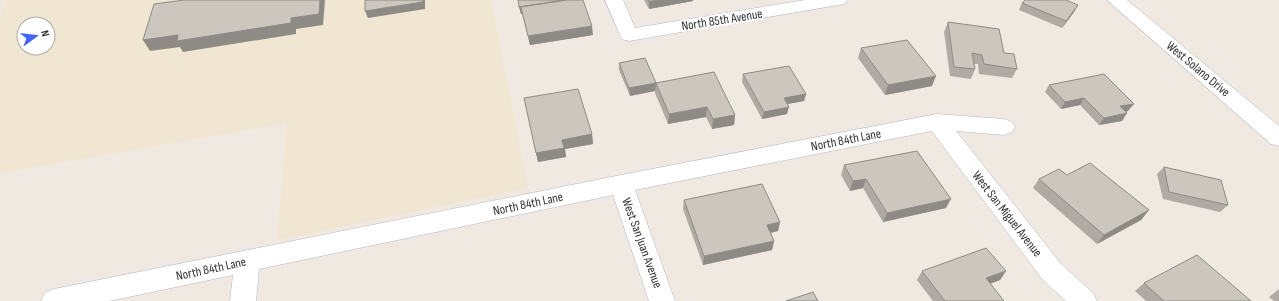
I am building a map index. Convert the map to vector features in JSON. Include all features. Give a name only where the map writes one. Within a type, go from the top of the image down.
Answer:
[{"type":"street","name":"North 85th Avenue","points":[[614,0],[629,35],[838,0]]},
{"type":"street","name":"West Solano Drive","points":[[1116,0],[1279,138]]},
{"type":"street","name":"North 84th Lane","points":[[54,301],[621,184],[937,122],[1004,127]]},
{"type":"street","name":"West San Miguel Avenue","points":[[937,122],[1052,272],[1084,301]]},
{"type":"street","name":"West San Juan Avenue","points":[[621,184],[662,301]]},
{"type":"street","points":[[243,301],[247,261]]},
{"type":"shaded area","points":[[8,0],[491,0],[528,188],[277,240],[287,123],[0,173],[0,15]]},
{"type":"building","points":[[184,0],[320,0],[319,14],[291,18],[291,23],[177,41],[178,35],[143,40],[154,4]]},
{"type":"building","points":[[365,0],[423,0],[423,2],[365,11]]},
{"type":"building","points":[[518,0],[564,0],[519,7]]},
{"type":"building","points":[[567,0],[583,0],[592,26],[528,36],[521,7]]},
{"type":"building","points":[[648,0],[659,0],[649,2]]},
{"type":"building","points":[[1025,0],[1066,0],[1078,5],[1066,21],[1022,3]]},
{"type":"building","points":[[948,22],[999,29],[1004,53],[1014,54],[1017,69],[984,64],[982,55],[972,53],[975,69],[954,67]]},
{"type":"building","points":[[907,40],[936,76],[888,85],[861,48]]},
{"type":"building","points":[[645,58],[656,83],[629,88],[619,63]]},
{"type":"building","points":[[789,66],[806,94],[784,98],[789,107],[764,112],[743,74]]},
{"type":"building","points":[[714,72],[735,115],[713,119],[707,107],[669,114],[656,83]]},
{"type":"building","points":[[1104,74],[1134,104],[1120,106],[1127,113],[1104,118],[1084,98],[1065,102],[1049,85]]},
{"type":"building","points":[[578,89],[592,134],[562,140],[564,148],[536,153],[524,98]]},
{"type":"building","points":[[917,151],[951,199],[887,213],[866,179],[853,181],[844,165]]},
{"type":"building","points":[[1090,163],[1149,210],[1104,235],[1039,179],[1059,169],[1067,175]]},
{"type":"building","points":[[1164,167],[1221,180],[1228,205],[1169,192]]},
{"type":"building","points":[[762,184],[780,222],[767,225],[774,241],[704,256],[684,200]]},
{"type":"building","points":[[986,248],[1006,271],[986,278],[1004,301],[945,301],[922,271]]},
{"type":"building","points":[[1197,255],[1251,301],[1164,301],[1144,283]]},
{"type":"building","points":[[813,292],[818,301],[786,301]]}]
